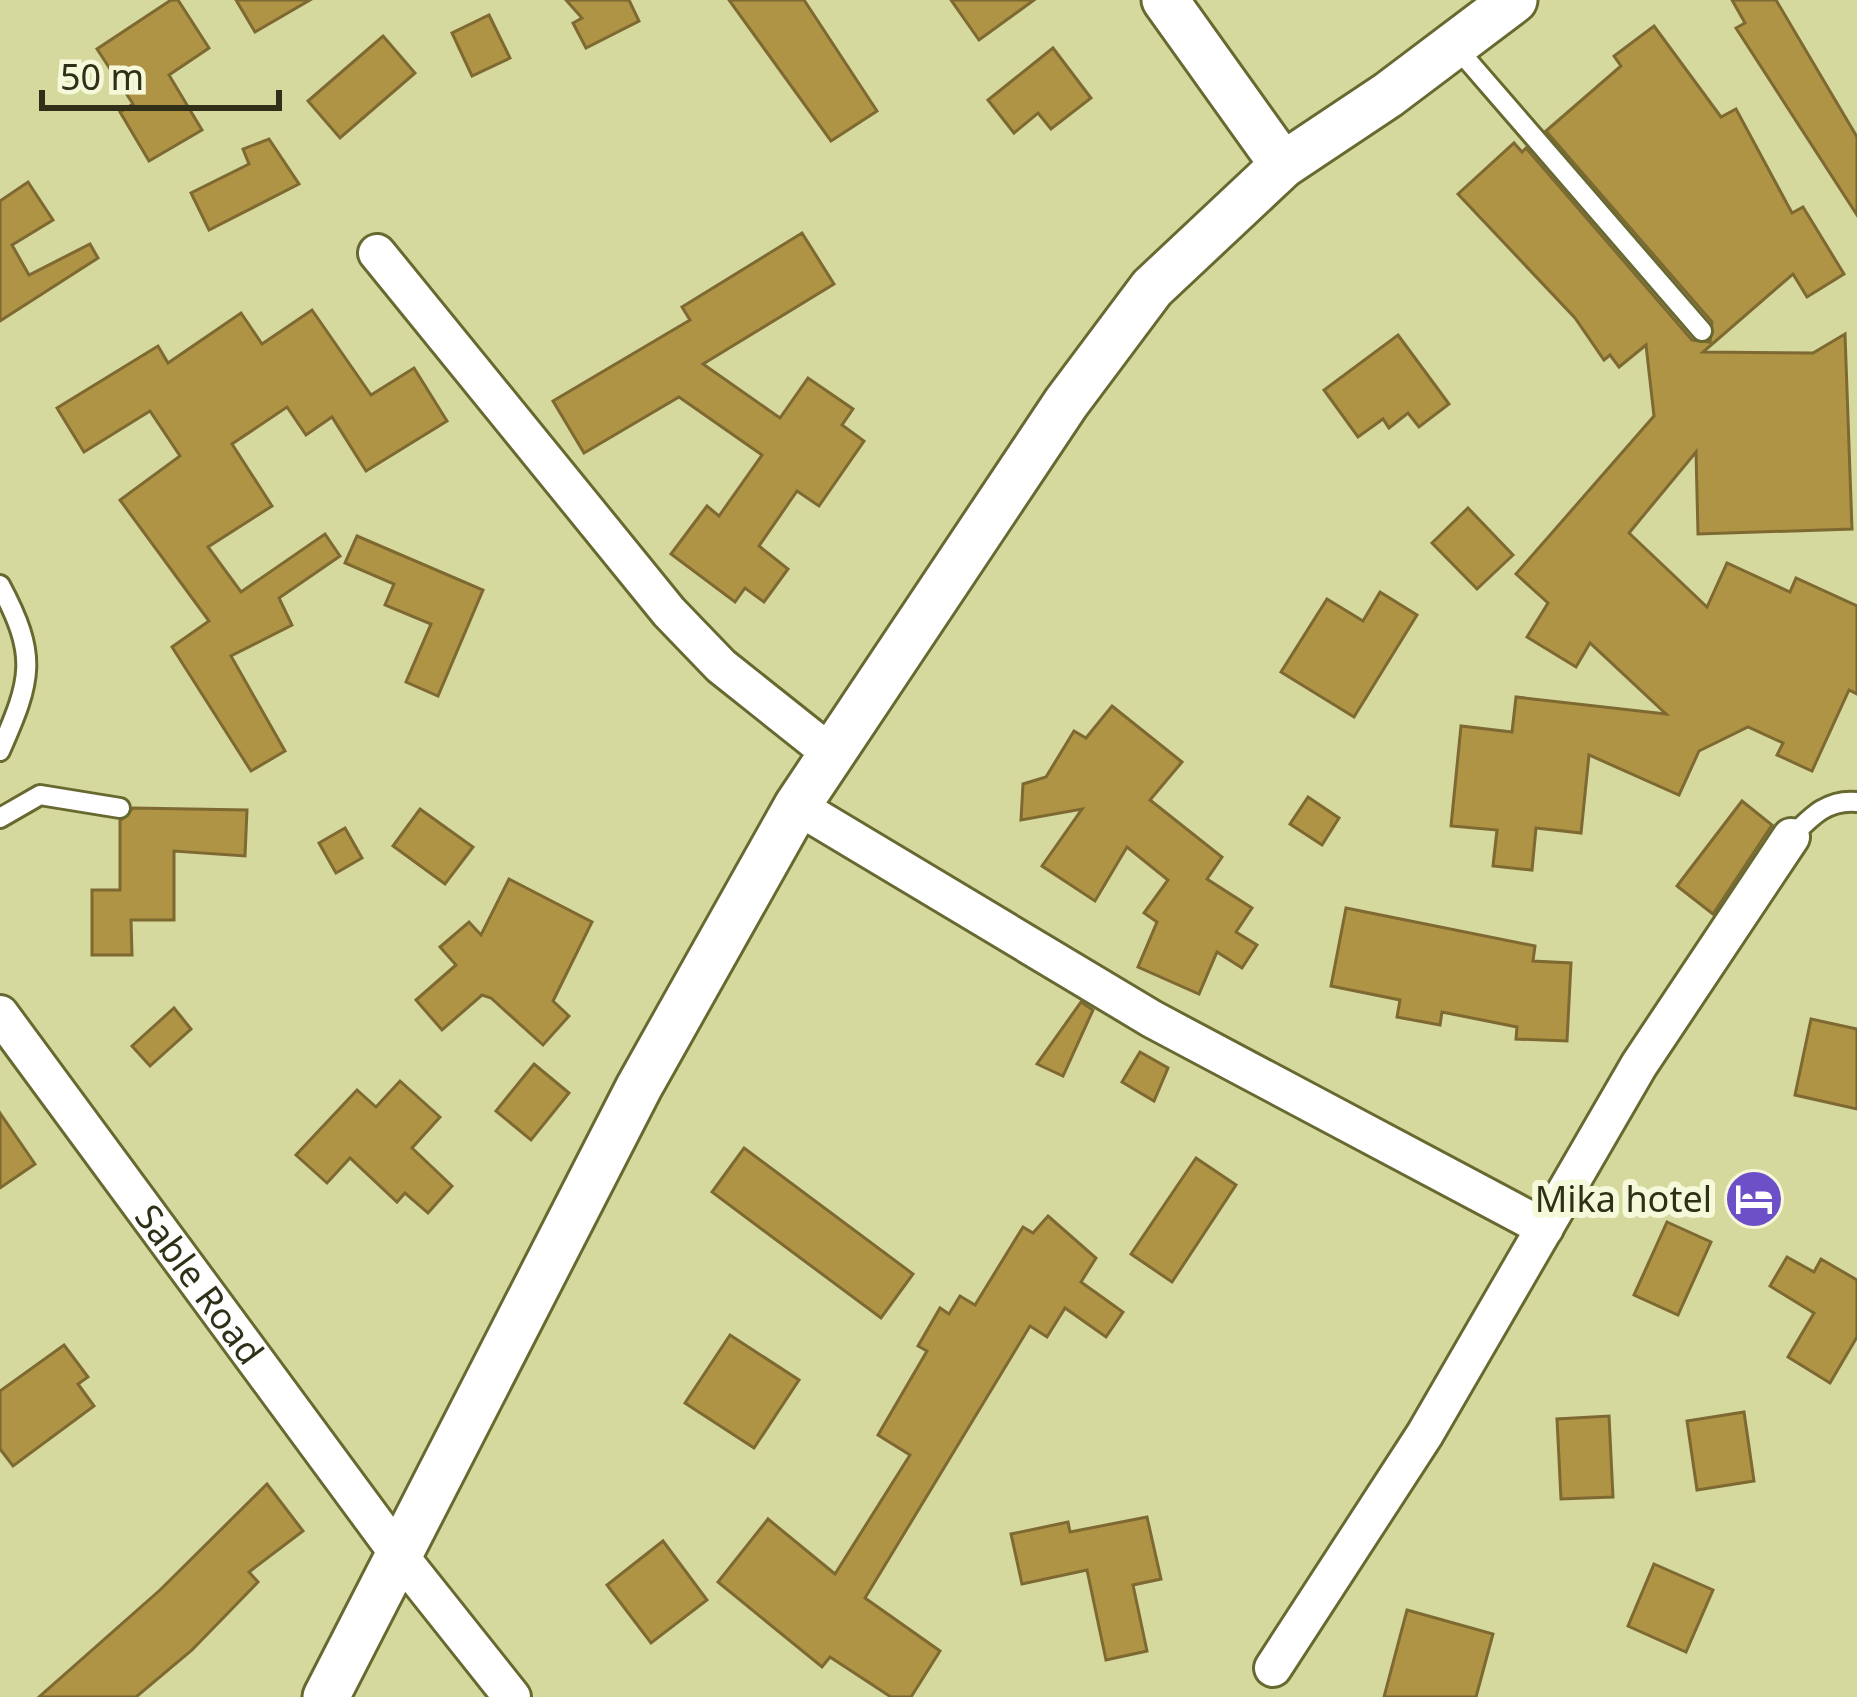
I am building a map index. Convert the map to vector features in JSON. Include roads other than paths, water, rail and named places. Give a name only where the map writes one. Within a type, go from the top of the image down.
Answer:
[{"type":"street","points":[[1165,0],[1283,165]]},
{"type":"street","points":[[326,1697],[639,1088],[797,806],[1039,440],[1152,289],[1283,165],[1388,95],[1514,0]]},
{"type":"street","points":[[377,253],[669,612],[722,666],[829,752]]},
{"type":"street","points":[[797,806],[1152,1018],[1545,1228]]},
{"type":"street","points":[[1273,1668],[1425,1434],[1673,1011],[1791,837]]},
{"type":"street","name":"Sable Road","points":[[0,1014],[399,1555],[512,1697]]},
{"type":"lane","points":[[1453,44],[1702,331]]},
{"type":"lane","points":[[0,585],[26,634],[24,696],[0,751]]},
{"type":"lane","points":[[0,818],[40,796],[120,808]]},
{"type":"lane","points":[[1791,837],[1818,810],[1842,800],[1857,802]]},
{"type":"place","name":"Mika hotel","points":[[1754,1199]]}]
